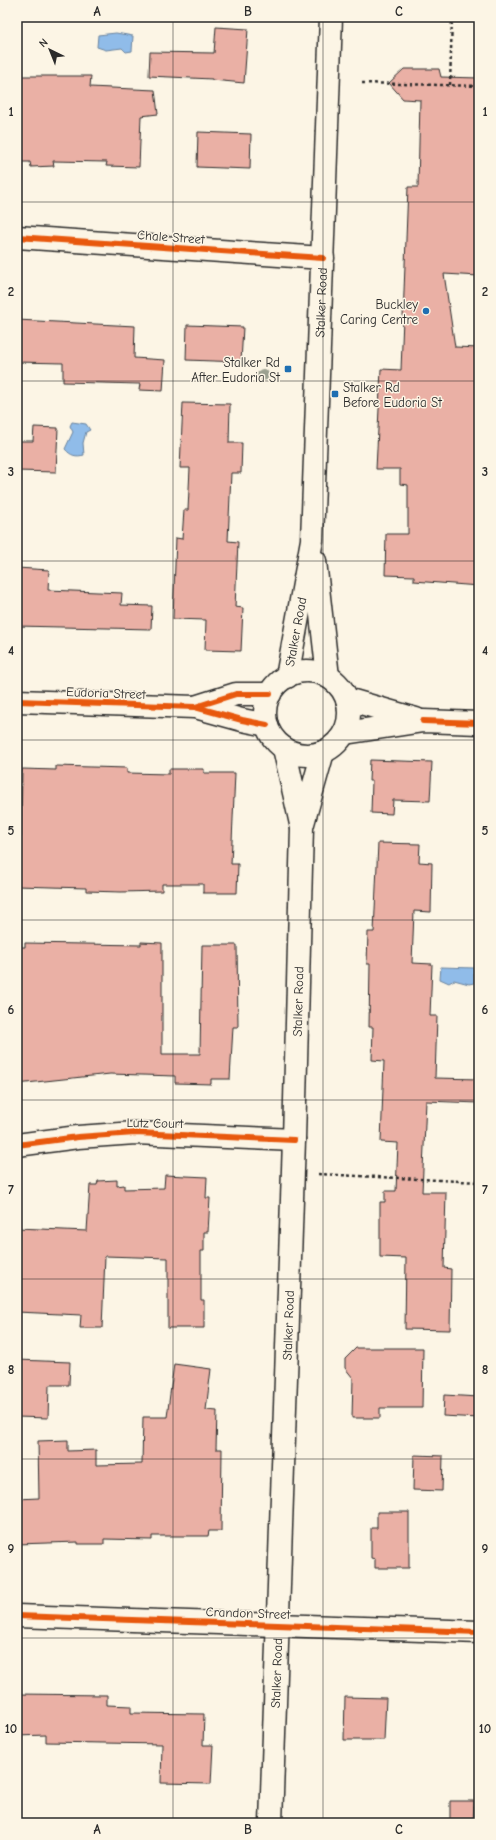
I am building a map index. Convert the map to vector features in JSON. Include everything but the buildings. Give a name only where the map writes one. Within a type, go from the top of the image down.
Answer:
[{"type":"main road","name":"Stalker Road","points":[[287,677],[312,540],[331,17]]},
{"type":"main road","name":"Chale Street","points":[[17,237],[323,258]]},
{"type":"main road","name":"Stalker Road","points":[[312,540],[328,677]]},
{"type":"main road","points":[[300,672],[315,672],[328,677],[339,686],[347,699],[349,710],[345,733],[336,744],[323,752],[310,755],[296,754],[284,748],[271,734],[267,725],[266,711],[270,694],[287,677],[300,672]]},
{"type":"main road","name":"Eudoria Street","points":[[195,707],[236,694],[270,694]]},
{"type":"main road","points":[[347,699],[423,721]]},
{"type":"main road","name":"Eudoria Street","points":[[17,701],[195,707],[242,720],[267,725]]},
{"type":"main road","points":[[345,733],[423,721],[479,722]]},
{"type":"main road","name":"Stalker Road","points":[[284,748],[302,827]]},
{"type":"main road","name":"Stalker Road","points":[[271,1823],[293,1173],[302,827],[323,752]]},
{"type":"main road","name":"Lutz Court","points":[[17,1145],[78,1137],[135,1132],[294,1140]]},
{"type":"main road","name":"Crandon Street","points":[[17,1616],[479,1632]]},
{"type":"path","points":[[450,85],[452,17]]},
{"type":"path","points":[[362,83],[479,86]]},
{"type":"path","points":[[293,1173],[479,1182]]},
{"type":"water","points":[[116,33],[133,36],[132,51],[126,52],[122,48],[106,50],[97,47],[98,35]]},
{"type":"water","points":[[72,422],[86,424],[90,430],[86,432],[83,443],[84,455],[74,455],[65,449],[73,432],[70,426]]},
{"type":"water","points":[[441,967],[474,968],[474,983],[469,984],[454,980],[449,983],[440,979]]},
{"type":"cycle path","points":[[17,237],[323,258]]},
{"type":"cycle path","points":[[195,707],[236,694],[270,694]]},
{"type":"cycle path","points":[[17,701],[195,707],[242,720],[267,725]]},
{"type":"cycle path","points":[[423,721],[479,723]]},
{"type":"cycle path","points":[[17,1145],[78,1137],[135,1133],[294,1140]]},
{"type":"cycle path","points":[[17,1616],[479,1632]]},
{"type":"place","name":"Buckley Caring Centre","points":[[426,311]]},
{"type":"place","name":"Stalker Rd After Eudoria St","points":[[288,369]]},
{"type":"place","name":"Stalker Rd Before Eudoria St","points":[[335,394]]}]
